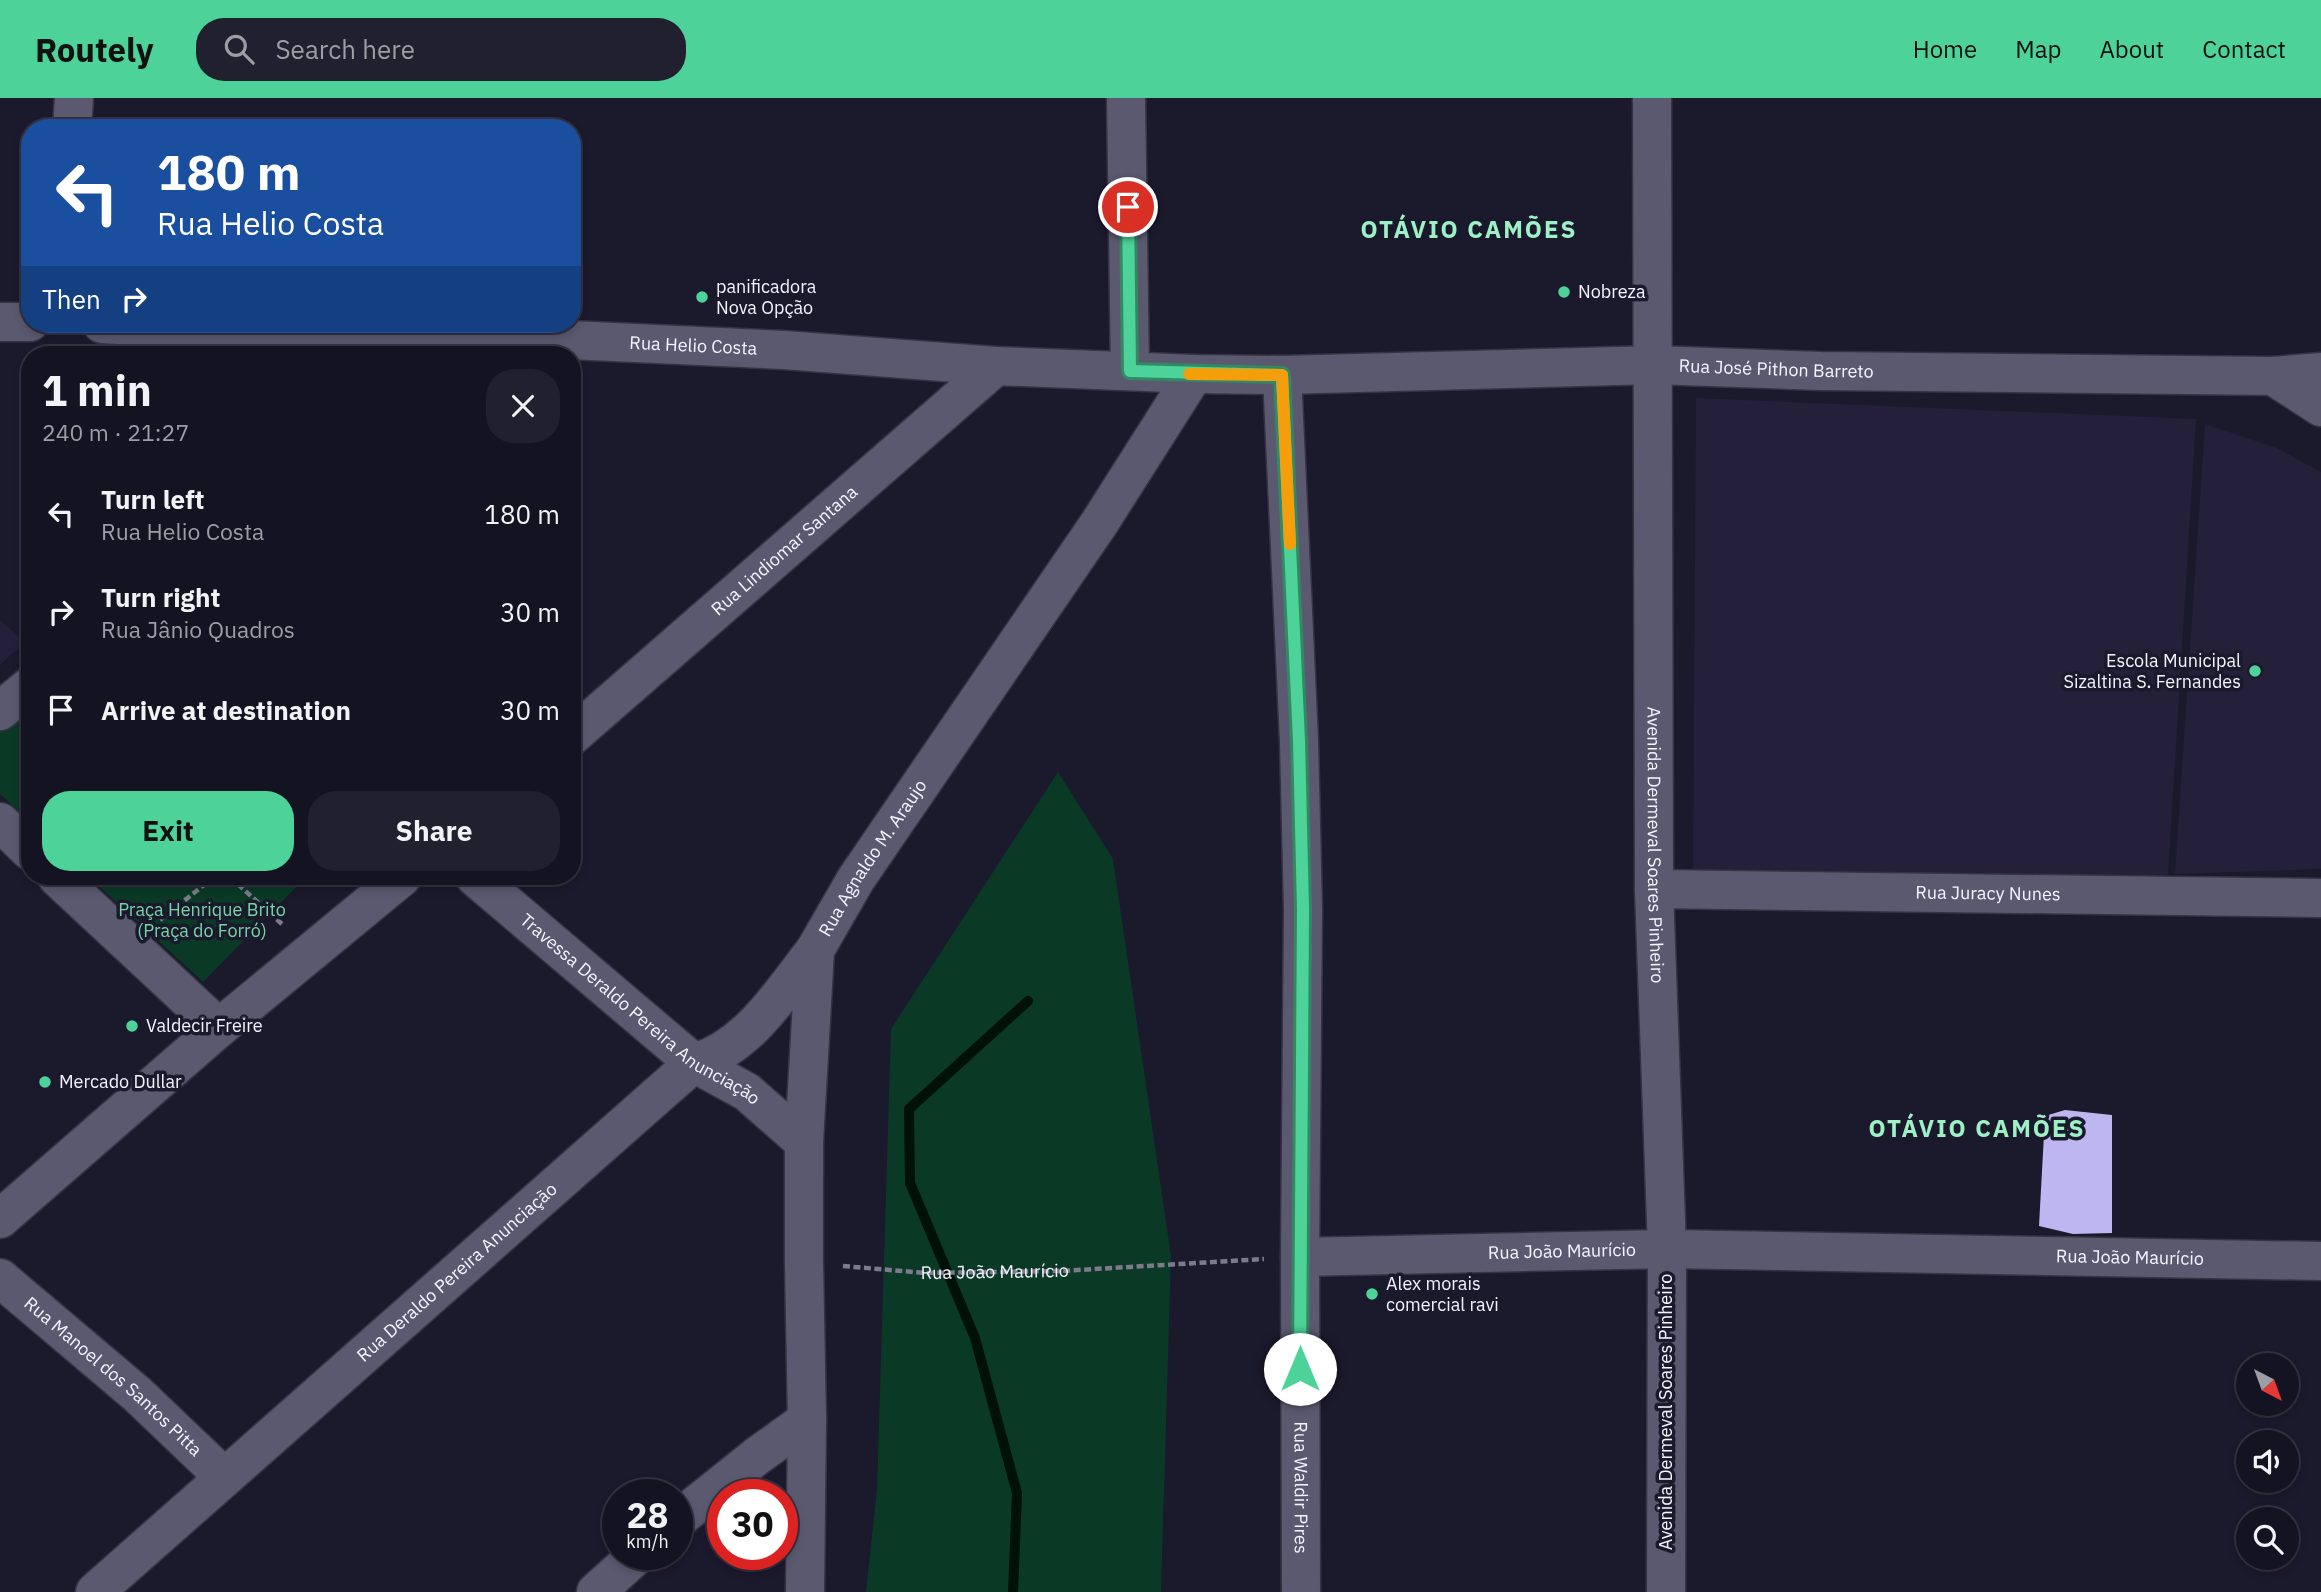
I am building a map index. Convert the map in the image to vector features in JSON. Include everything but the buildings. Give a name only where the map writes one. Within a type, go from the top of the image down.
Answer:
[{"type":"street","points":[[73,119],[74,98]]},
{"type":"street","points":[[1126,98],[1130,371]]},
{"type":"street","name":"Avenida Dermeval Soares Pinheiro","points":[[1652,98],[1654,889],[1667,1249],[1666,1592]]},
{"type":"street","points":[[0,322],[21,321]]},
{"type":"street","name":"Rua Helio Costa","points":[[216,333],[382,346]]},
{"type":"street","name":"Rua Helio Costa","points":[[482,346],[584,341],[784,350],[996,366],[1282,375]]},
{"type":"street","name":"Rua José Pithon Barreto","points":[[1282,375],[1654,365],[1821,371],[2273,376],[2321,372]]},
{"type":"street","name":"Rua Lindiomar Santana","points":[[581,728],[996,366]]},
{"type":"street","name":"Rua Agnaldo M. Araujo","points":[[805,1592],[807,1420],[804,1142],[815,950],[856,879],[1100,522],[1194,374]]},
{"type":"street","name":"Rua Waldir Pires","points":[[1282,375],[1299,741],[1303,909],[1301,1592]]},
{"type":"street","points":[[2273,376],[2321,407]]},
{"type":"street","points":[[0,711],[21,694]]},
{"type":"street","points":[[0,822],[21,842]]},
{"type":"street","points":[[65,885],[219,1028]]},
{"type":"street","points":[[0,1219],[219,1028],[392,885]]},
{"type":"street","name":"Travessa Deraldo Pereira Anunciação","points":[[484,885],[694,1063],[747,1091],[804,1142]]},
{"type":"street","name":"Rua Juracy Nunes","points":[[1654,889],[2321,898]]},
{"type":"street","name":"Rua Deraldo Pereira Anunciação","points":[[95,1592],[694,1063],[714,1056],[741,1037],[770,1007],[815,950]]},
{"type":"street","name":"Rua João Maurício","points":[[1300,1257],[1667,1249],[2321,1261]]},
{"type":"street","name":"Rua Manoel dos Santos Pitta","points":[[0,1278],[136,1394],[224,1477]]},
{"type":"street","points":[[693,1507],[807,1420]]},
{"type":"street","points":[[596,1592],[620,1570]]},
{"type":"path","points":[[129,945],[204,885]]},
{"type":"path","points":[[239,885],[312,951]]},
{"type":"path","name":"Rua João Maurício","points":[[804,1263],[925,1273],[1061,1271],[1300,1257]]},
{"type":"shaded area","points":[[1696,398],[2196,419],[2168,875],[1701,884],[1693,881]]},
{"type":"shaded area","name":"Escola Municipal Sizaltina S. Fernandes","points":[[2205,424],[2277,448],[2321,472],[2321,869],[2175,874]]},
{"type":"shaded area","points":[[0,620],[21,638],[21,646],[0,665]]},
{"type":"green space","points":[[21,688],[21,814],[0,794],[0,708]]},
{"type":"green space","points":[[1058,772],[1113,859],[1171,1256],[1161,1592],[866,1592],[877,1489],[891,1029]]},
{"type":"green space","name":"Praça Henrique Brito (Praça do Forró)","points":[[98,885],[298,885],[203,982]]},
{"type":"waterway","points":[[1013,1592],[1017,1493],[975,1338],[910,1183],[909,1109],[1028,1001]]},
{"type":"slow traffic","points":[[1189,374],[1282,375],[1290,544]]},
{"type":"place","name":"Nobreza","points":[[1564,292]]},
{"type":"place","name":"panificadora Nova Opção","points":[[702,297]]},
{"type":"place","name":"Escola Municipal Sizaltina S. Fernandes","points":[[2255,671]]},
{"type":"place","name":"Valdecir Freire","points":[[132,1026]]},
{"type":"place","name":"Mercado Dullar","points":[[45,1082]]},
{"type":"place","name":"Alex morais comercial ravi","points":[[1372,1294]]},
{"type":"district","name":"OTÁVIO CAMÕES","points":[[1469,230]]},
{"type":"district","name":"OTÁVIO CAMÕES","points":[[1977,1129]]},
{"type":"route","points":[[1128,207],[1130,371],[1282,375],[1299,741],[1303,909],[1300,1369]]}]
